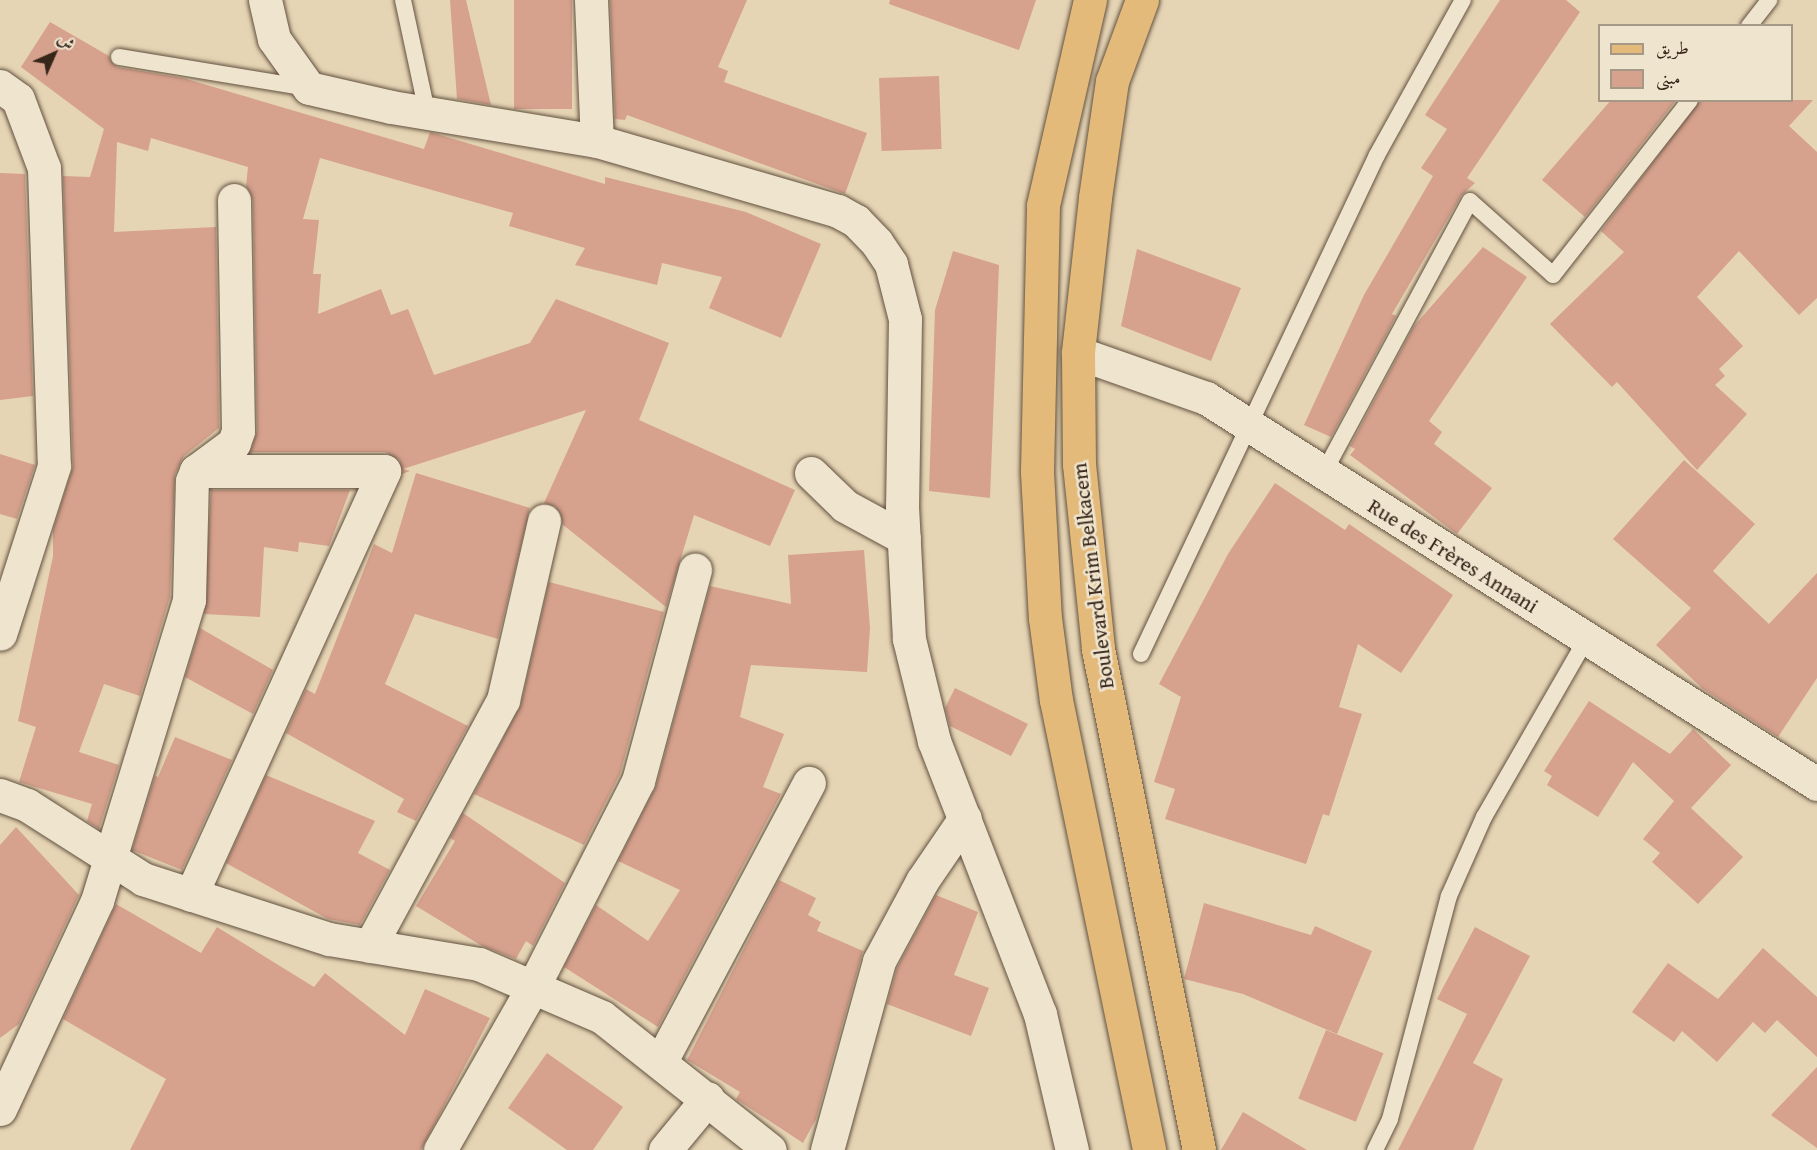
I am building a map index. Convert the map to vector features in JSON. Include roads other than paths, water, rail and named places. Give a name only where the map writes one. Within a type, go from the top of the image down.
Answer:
[{"type":"main road","name":"Boulevard Krim Belkacem","points":[[1090,0],[1043,206],[1037,472],[1045,618],[1056,700],[1149,1150]]},
{"type":"main road","name":"Boulevard Krim Belkacem","points":[[1142,0],[1112,81],[1078,353],[1079,464],[1098,649],[1199,1150]]},
{"type":"street","points":[[265,0],[274,39],[309,88],[427,112],[597,141],[838,211],[856,221],[877,243],[891,264],[905,319],[904,538],[909,639],[934,741],[1040,1014],[1072,1150]]},
{"type":"street","points":[[591,0],[597,141]]},
{"type":"street","points":[[0,86],[18,99],[44,168],[54,466],[0,634]]},
{"type":"street","points":[[196,471],[234,443],[238,431],[234,200]]},
{"type":"street","name":"Rue des Frères Annani","points":[[1078,353],[1206,398],[1817,784]]},
{"type":"street","points":[[3,1092],[97,901],[189,600],[196,471]]},
{"type":"street","points":[[190,894],[384,471],[196,471]]},
{"type":"street","points":[[810,473],[845,506],[904,538]]},
{"type":"street","points":[[370,946],[503,700],[544,521]]},
{"type":"street","points":[[440,1150],[533,987],[638,781],[695,570]]},
{"type":"street","points":[[661,1061],[809,783]]},
{"type":"street","points":[[0,795],[27,805],[143,879],[328,939],[479,964],[602,1017],[708,1098],[770,1150]]},
{"type":"street","points":[[827,1150],[879,961],[922,881],[965,818]]},
{"type":"street","points":[[665,1150],[708,1098]]},
{"type":"lane","points":[[402,0],[427,112]]},
{"type":"lane","points":[[1141,654],[1377,155],[1463,0]]},
{"type":"lane","points":[[1751,24],[1769,0]]},
{"type":"lane","points":[[119,57],[309,88]]},
{"type":"lane","points":[[1323,474],[1470,201],[1553,275],[1688,102]]},
{"type":"lane","points":[[1375,1150],[1390,1119],[1449,896],[1484,817],[1587,639]]}]
